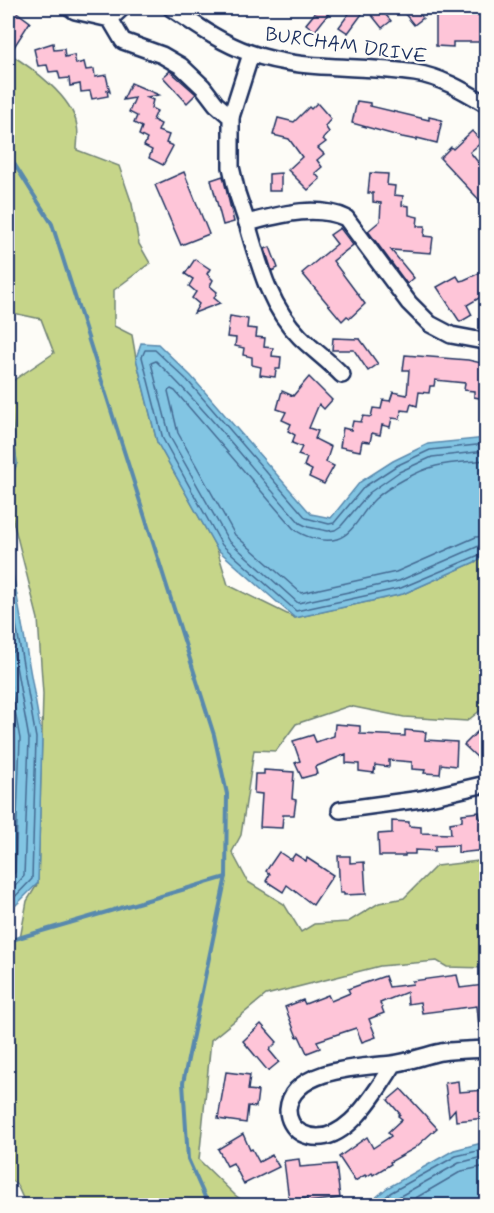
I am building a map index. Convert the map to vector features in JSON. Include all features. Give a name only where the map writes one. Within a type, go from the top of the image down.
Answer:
[{"type":"street","points":[[71,8],[75,11],[110,19],[123,41],[162,55],[181,66],[231,117]]},
{"type":"street","points":[[110,19],[122,8]]},
{"type":"street","name":"BURCHAM DRIVE","points":[[171,8],[211,36],[251,54],[291,63],[417,73],[459,88],[486,104]]},
{"type":"street","points":[[251,54],[231,117],[231,166],[237,193],[260,271],[277,307],[299,337],[342,375]]},
{"type":"street","points":[[247,223],[282,214],[310,211],[333,212],[346,218],[409,303],[430,324],[451,335],[478,340],[486,339]]},
{"type":"street","points":[[340,810],[420,799],[486,784]]},
{"type":"street","points":[[394,1064],[358,1115],[339,1131],[318,1138],[298,1131],[290,1122],[288,1111],[291,1100],[298,1090],[313,1079],[331,1071],[357,1066],[394,1064],[441,1052],[486,1049]]},
{"type":"green space","points":[[8,53],[50,84],[68,104],[78,129],[77,150],[119,166],[132,204],[139,244],[150,263],[114,290],[114,326],[132,335],[157,442],[217,549],[228,585],[295,618],[403,594],[486,557],[486,706],[467,721],[404,717],[349,706],[296,724],[276,751],[254,750],[241,835],[232,852],[248,882],[284,904],[301,932],[314,924],[348,922],[379,903],[404,898],[436,866],[486,860],[486,968],[447,967],[437,961],[380,966],[266,995],[211,1040],[199,1160],[248,1205],[26,1205],[17,1185],[8,1178],[8,942],[20,939],[27,901],[38,883],[43,694],[38,619],[8,501],[8,486],[17,463],[8,384],[54,353],[41,319],[8,312]]},
{"type":"water","points":[[141,343],[158,344],[191,376],[311,514],[331,518],[360,482],[393,461],[428,444],[486,438],[486,557],[403,594],[295,618],[217,549],[157,442],[136,358]]},
{"type":"water","points":[[8,395],[17,463],[8,486]]},
{"type":"water","points":[[8,519],[12,568],[42,738],[38,883],[8,913]]},
{"type":"water","points":[[486,1142],[486,1205],[367,1205],[387,1188],[454,1150]]},
{"type":"building","points":[[8,8],[30,22],[14,47],[8,42]]},
{"type":"building","points":[[319,8],[329,13],[315,31],[306,24]]},
{"type":"building","points":[[353,8],[362,14],[348,33],[339,27]]},
{"type":"building","points":[[366,8],[380,8],[391,21],[382,28]]},
{"type":"building","points":[[400,8],[415,8],[423,18],[414,25]]},
{"type":"building","points":[[436,11],[462,11],[462,15],[486,15],[485,42],[453,42],[453,47],[436,46]]},
{"type":"building","points":[[53,43],[54,50],[64,49],[65,57],[74,55],[76,64],[84,62],[86,70],[94,69],[95,77],[106,75],[110,92],[107,90],[108,96],[92,99],[90,91],[81,92],[80,84],[70,86],[69,78],[60,79],[58,71],[49,72],[47,65],[38,66],[34,49]]},
{"type":"building","points":[[170,71],[196,94],[187,103],[163,77]]},
{"type":"building","points":[[131,83],[159,95],[146,97],[153,100],[151,108],[157,111],[153,120],[161,124],[158,131],[169,135],[166,143],[173,146],[163,165],[149,158],[152,150],[144,146],[147,139],[139,135],[142,127],[134,123],[137,116],[129,112],[135,98],[123,100]]},
{"type":"building","points":[[357,101],[429,120],[429,117],[442,120],[437,143],[402,137],[352,123]]},
{"type":"building","points":[[317,103],[331,119],[325,126],[329,132],[323,139],[326,142],[318,148],[324,154],[317,160],[322,167],[315,173],[320,179],[308,190],[288,170],[302,157],[289,139],[273,135],[278,118],[294,122],[309,107],[311,109]]},
{"type":"building","points":[[472,131],[482,142],[470,152],[486,172],[486,207],[440,158]]},
{"type":"building","points":[[184,172],[209,234],[181,245],[155,185]]},
{"type":"building","points":[[281,173],[281,191],[269,191],[269,174]]},
{"type":"building","points":[[370,173],[388,174],[387,185],[395,186],[394,195],[403,196],[402,205],[409,206],[409,215],[418,217],[417,226],[425,226],[424,236],[433,237],[431,253],[391,250],[414,278],[407,284],[368,231],[380,221],[381,203],[373,202],[373,193],[368,193]]},
{"type":"building","points":[[223,176],[234,222],[223,225],[211,180]]},
{"type":"building","points":[[340,228],[353,245],[333,261],[365,304],[350,318],[347,316],[342,321],[302,273],[337,244],[330,235]]},
{"type":"building","points":[[270,247],[278,268],[272,271],[265,249]]},
{"type":"building","points":[[195,259],[210,269],[207,274],[213,280],[210,286],[217,292],[214,298],[220,303],[194,313],[199,304],[192,298],[196,292],[189,286],[193,279],[185,274]]},
{"type":"building","points":[[486,270],[486,294],[467,305],[472,315],[460,322],[437,287],[457,276],[460,281]]},
{"type":"building","points":[[230,316],[248,319],[247,328],[257,329],[256,337],[265,338],[264,347],[273,348],[272,356],[281,357],[280,369],[276,369],[275,377],[260,375],[261,367],[252,365],[252,357],[243,355],[244,348],[235,346],[236,338],[227,337]]},
{"type":"building","points":[[333,338],[360,339],[378,364],[368,371],[354,350],[332,350]]},
{"type":"building","points":[[405,355],[468,360],[486,364],[486,399],[474,397],[474,391],[464,390],[465,383],[435,380],[434,386],[430,386],[429,393],[419,392],[417,406],[411,404],[409,411],[401,410],[400,419],[392,418],[390,427],[382,425],[380,435],[372,433],[370,442],[362,441],[360,451],[340,447],[343,428],[351,430],[353,421],[361,422],[363,416],[371,417],[373,408],[381,409],[383,400],[390,401],[393,392],[407,395],[409,370],[403,370]]},
{"type":"building","points":[[309,377],[332,400],[324,409],[319,404],[309,428],[318,431],[315,439],[331,447],[326,462],[334,466],[324,484],[309,477],[312,470],[304,466],[307,458],[298,455],[302,447],[292,443],[295,435],[288,431],[291,424],[282,420],[286,412],[277,409],[282,391],[293,396]]},
{"type":"building","points":[[486,723],[486,757],[482,762],[464,745]]},
{"type":"building","points":[[335,724],[360,726],[360,734],[405,736],[405,730],[426,732],[425,740],[457,742],[456,766],[441,764],[440,774],[424,773],[425,770],[412,769],[412,762],[389,760],[389,767],[375,765],[374,773],[359,771],[359,764],[346,763],[346,754],[315,767],[317,774],[302,778],[295,763],[300,761],[293,741],[313,735],[316,742],[334,736]]},
{"type":"building","points":[[264,770],[294,772],[292,799],[296,800],[294,815],[283,815],[282,828],[260,827],[262,794],[254,793],[255,774],[264,774]]},
{"type":"building","points":[[479,812],[480,819],[486,819],[486,850],[458,853],[458,845],[435,846],[435,851],[415,850],[415,854],[405,854],[405,856],[379,856],[378,834],[392,833],[392,821],[409,822],[409,826],[421,827],[421,833],[451,834],[450,823],[462,821],[462,814]]},
{"type":"building","points":[[279,852],[291,860],[295,854],[306,861],[307,858],[333,875],[313,905],[287,885],[283,892],[266,881],[270,874],[266,871]]},
{"type":"building","points":[[338,856],[350,856],[350,863],[364,862],[366,894],[344,895],[340,893]]},
{"type":"building","points":[[457,975],[460,988],[484,985],[486,988],[486,1027],[479,1027],[477,1006],[422,1013],[420,1002],[408,1004],[407,992],[380,1003],[384,1013],[369,1019],[376,1037],[362,1042],[356,1028],[317,1041],[320,1048],[307,1053],[299,1036],[297,1037],[285,1007],[303,1000],[305,1004],[328,995],[331,1001],[350,993],[348,989],[385,976],[389,987],[413,984],[412,981]]},
{"type":"building","points":[[261,1024],[277,1042],[269,1050],[279,1062],[268,1071],[243,1041]]},
{"type":"building","points":[[226,1072],[250,1075],[248,1090],[258,1091],[256,1107],[248,1106],[246,1123],[218,1119]]},
{"type":"building","points":[[458,1081],[459,1092],[486,1090],[486,1118],[456,1121],[455,1109],[449,1116],[445,1083]]},
{"type":"building","points":[[401,1089],[437,1128],[415,1148],[390,1162],[391,1164],[373,1175],[372,1173],[366,1177],[365,1175],[355,1181],[339,1157],[367,1137],[373,1148],[391,1136],[388,1132],[402,1119],[388,1100]]},
{"type":"building","points":[[243,1134],[250,1150],[252,1149],[259,1162],[272,1155],[279,1167],[244,1184],[233,1163],[227,1166],[218,1149]]},
{"type":"building","points":[[299,1159],[300,1167],[336,1164],[340,1198],[307,1202],[307,1198],[289,1200],[284,1161]]},
{"type":"waterway","points":[[8,154],[52,224],[214,735],[227,794],[226,876],[183,1083],[188,1159],[209,1206]]},
{"type":"waterway","points":[[8,941],[226,877]]}]
